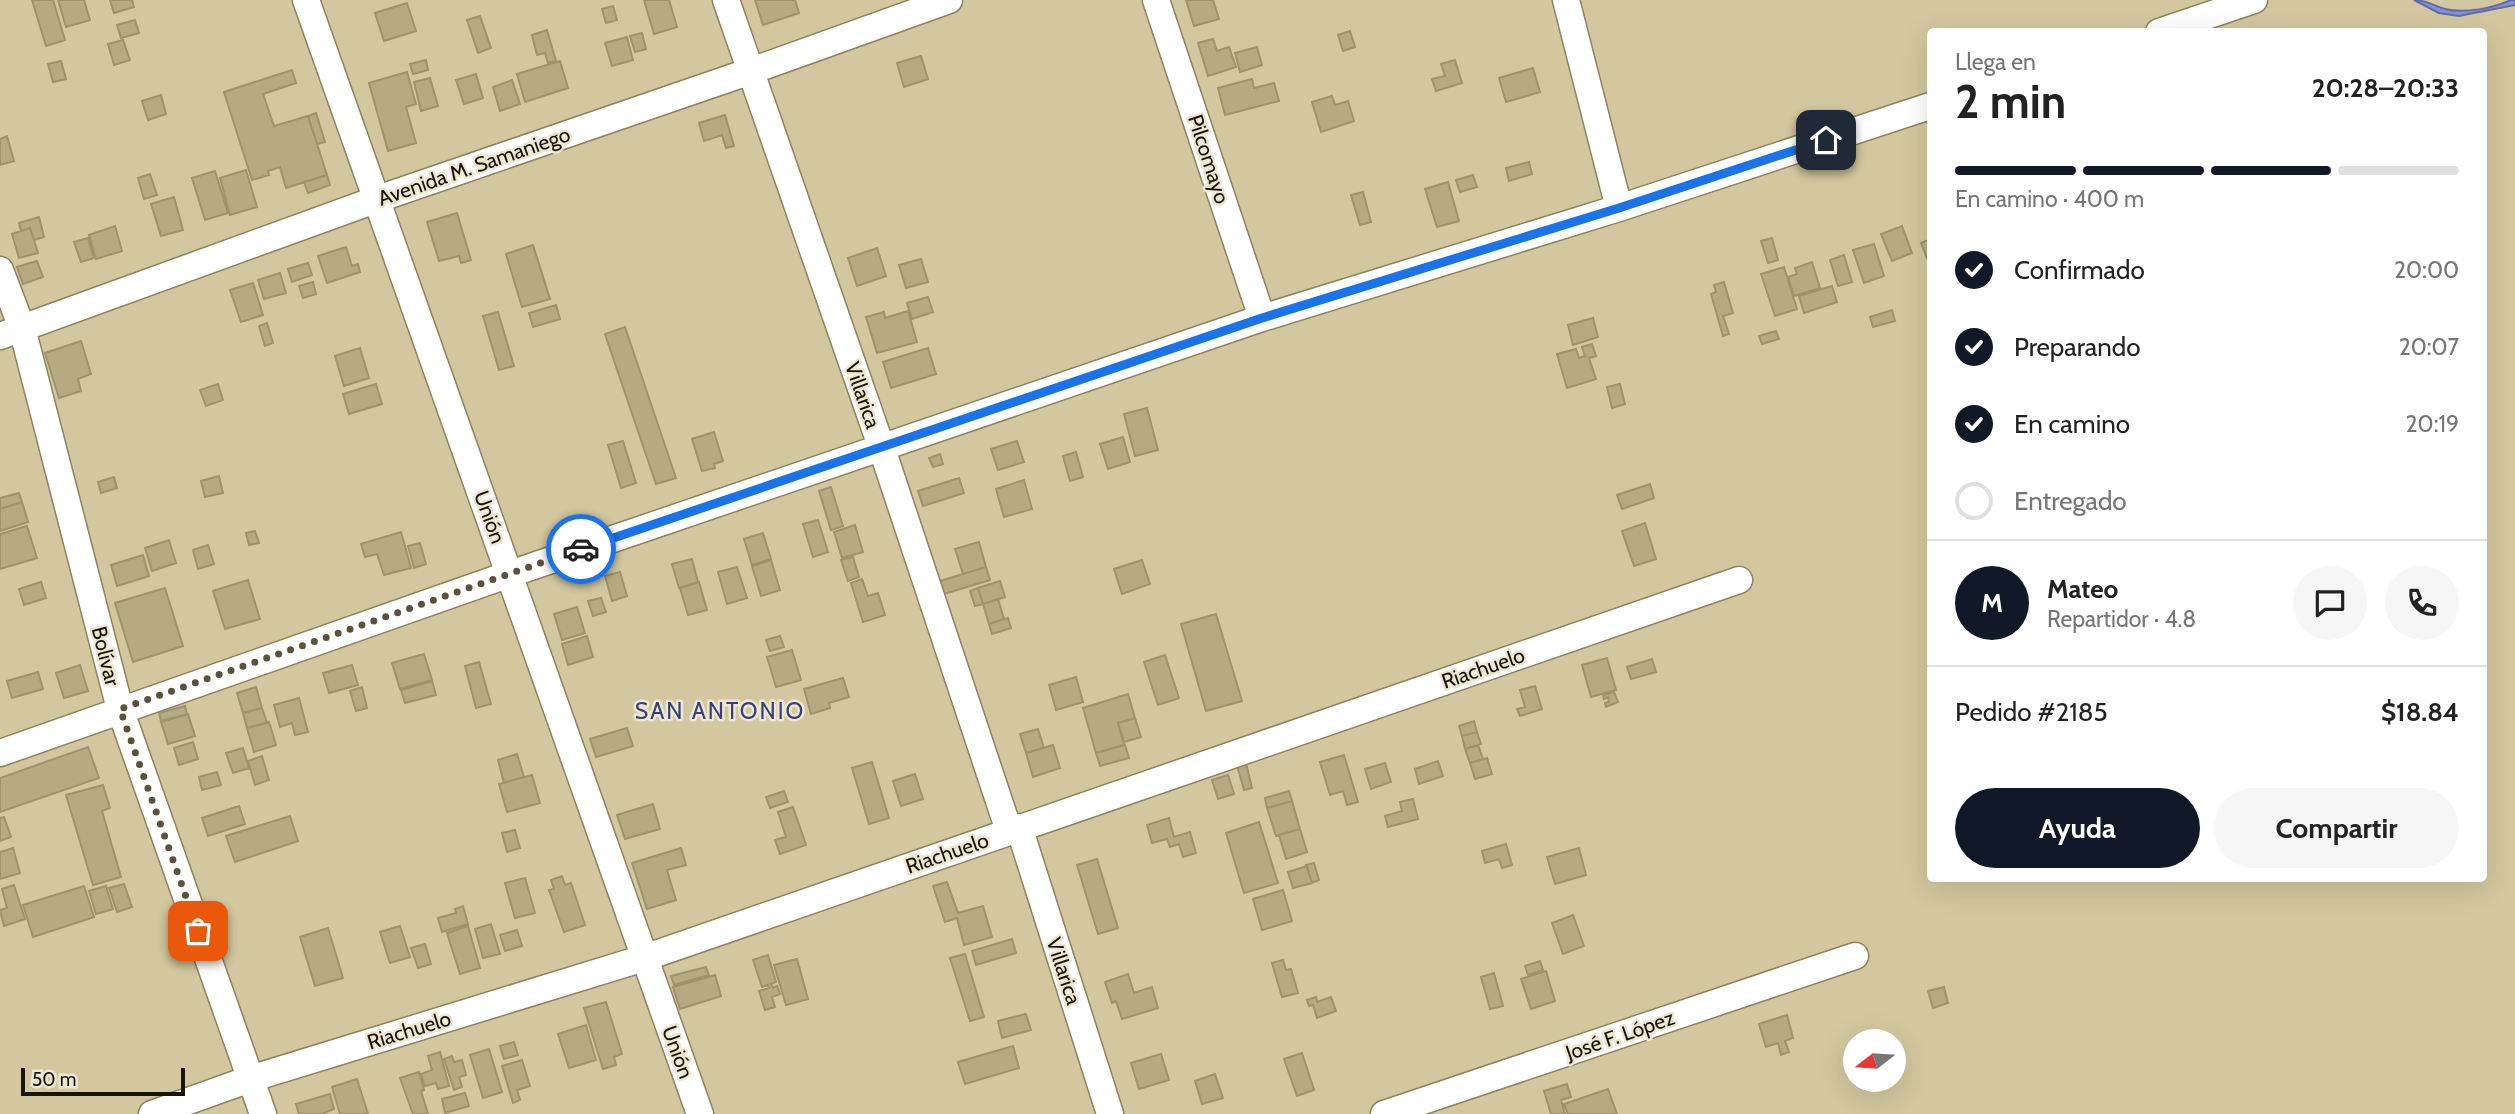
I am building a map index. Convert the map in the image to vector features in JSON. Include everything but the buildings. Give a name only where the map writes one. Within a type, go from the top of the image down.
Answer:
[{"type":"street","name":"Unión","points":[[306,0],[700,1114]]},
{"type":"street","name":"Villarica","points":[[726,0],[1014,829],[1110,1114]]},
{"type":"street","name":"Avenida M. Samaniego","points":[[11,332],[375,200],[949,0]]},
{"type":"street","name":"Pilcomayo","points":[[1156,0],[1262,318]]},
{"type":"street","points":[[1566,0],[1619,208]]},
{"type":"street","points":[[2171,28],[2254,0]]},
{"type":"street","points":[[0,753],[881,446],[1262,318],[1619,208],[1927,107]]},
{"type":"street","name":"Bolívar","points":[[0,270],[11,332],[120,709],[263,1114]]},
{"type":"street","name":"Riachuelo","points":[[152,1114],[250,1079],[645,958],[1739,580]]},
{"type":"street","name":"José F. López","points":[[1384,1114],[1855,956]]},
{"type":"water","points":[[2414,0],[2461,11],[2487,8],[2511,0],[2515,0],[2515,5],[2459,16],[2439,13]]},
{"type":"way so far","points":[[198,931],[120,709],[581,549]]},
{"type":"district","name":"SAN ANTONIO","points":[[720,711]]},
{"type":"route","points":[[581,549],[1262,318],[1619,208],[1826,140]]}]
